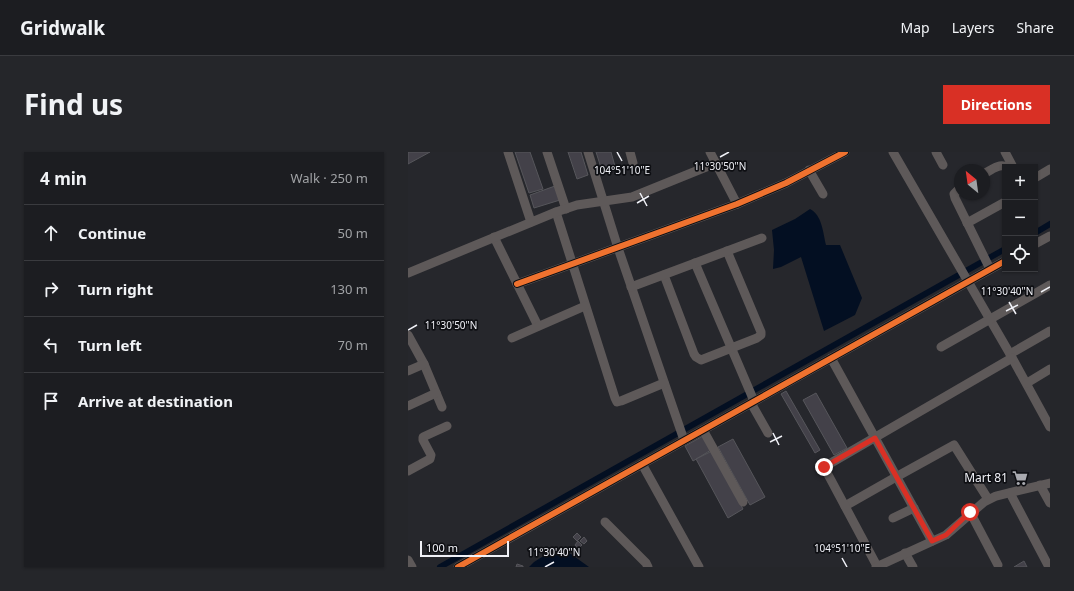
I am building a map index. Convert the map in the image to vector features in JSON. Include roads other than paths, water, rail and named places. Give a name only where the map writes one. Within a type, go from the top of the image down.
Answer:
[{"type":"street","points":[[508,152],[531,222]]},
{"type":"street","points":[[547,152],[566,209]]},
{"type":"street","points":[[588,152],[618,248],[682,435]]},
{"type":"street","points":[[630,152],[633,163]]},
{"type":"street","points":[[710,152],[737,204]]},
{"type":"street","points":[[517,284],[737,204],[786,183],[845,152]]},
{"type":"street","points":[[936,152],[943,165]]},
{"type":"street","points":[[1005,152],[1011,164]]},
{"type":"street","points":[[894,153],[1011,356],[1050,427]]},
{"type":"street","points":[[408,273],[556,212],[603,201],[632,197],[716,163]]},
{"type":"street","points":[[990,171],[1002,165]]},
{"type":"street","points":[[1038,176],[1050,169]]},
{"type":"street","points":[[809,170],[823,194]]},
{"type":"street","points":[[956,200],[987,263]]},
{"type":"street","points":[[967,223],[1002,204]]},
{"type":"street","points":[[556,212],[617,402],[664,383]]},
{"type":"street","points":[[494,237],[538,326]]},
{"type":"street","points":[[631,287],[762,238]]},
{"type":"street","points":[[1038,243],[1049,238]]},
{"type":"street","points":[[664,275],[696,357],[701,360],[757,338],[761,335],[727,251]]},
{"type":"street","points":[[458,567],[472,564],[642,464],[682,435],[703,430],[752,400],[967,281],[987,263],[1002,261]]},
{"type":"street","points":[[695,263],[752,400],[768,433]]},
{"type":"street","points":[[942,347],[1050,285]]},
{"type":"street","points":[[512,338],[585,306]]},
{"type":"street","points":[[1050,331],[875,438],[824,467],[877,567],[946,535],[970,512],[988,499],[1010,492],[1050,483]]},
{"type":"street","points":[[408,335],[424,364],[442,407]]},
{"type":"street","points":[[830,358],[932,541]]},
{"type":"street","points":[[408,371],[424,364]]},
{"type":"street","points":[[1026,383],[1050,369]]},
{"type":"street","points":[[408,406],[436,393]]},
{"type":"street","points":[[408,471],[430,459],[431,455],[423,440],[423,437],[447,426]]},
{"type":"street","points":[[703,430],[743,502]]},
{"type":"street","points":[[845,506],[954,445],[988,499]]},
{"type":"street","points":[[642,464],[699,567]]},
{"type":"street","points":[[1040,485],[1050,503]]},
{"type":"street","points":[[1010,492],[1049,567]]},
{"type":"street","points":[[893,518],[914,508]]},
{"type":"street","points":[[970,512],[998,565]]},
{"type":"street","points":[[605,522],[646,563],[648,567]]},
{"type":"street","points":[[905,553],[913,567]]},
{"type":"street","points":[[408,560],[412,567]]},
{"type":"water","points":[[810,209],[820,220],[826,245],[840,245],[862,298],[855,315],[824,331],[801,257],[781,267],[773,269],[774,250],[772,230],[795,219]]},
{"type":"water","points":[[553,550],[571,554],[589,567],[529,567]]},
{"type":"waterway","points":[[1038,231],[1050,224]]},
{"type":"waterway","points":[[440,567],[1002,251]]},
{"type":"place","name":"Mart 81","points":[[1020,478]]}]
